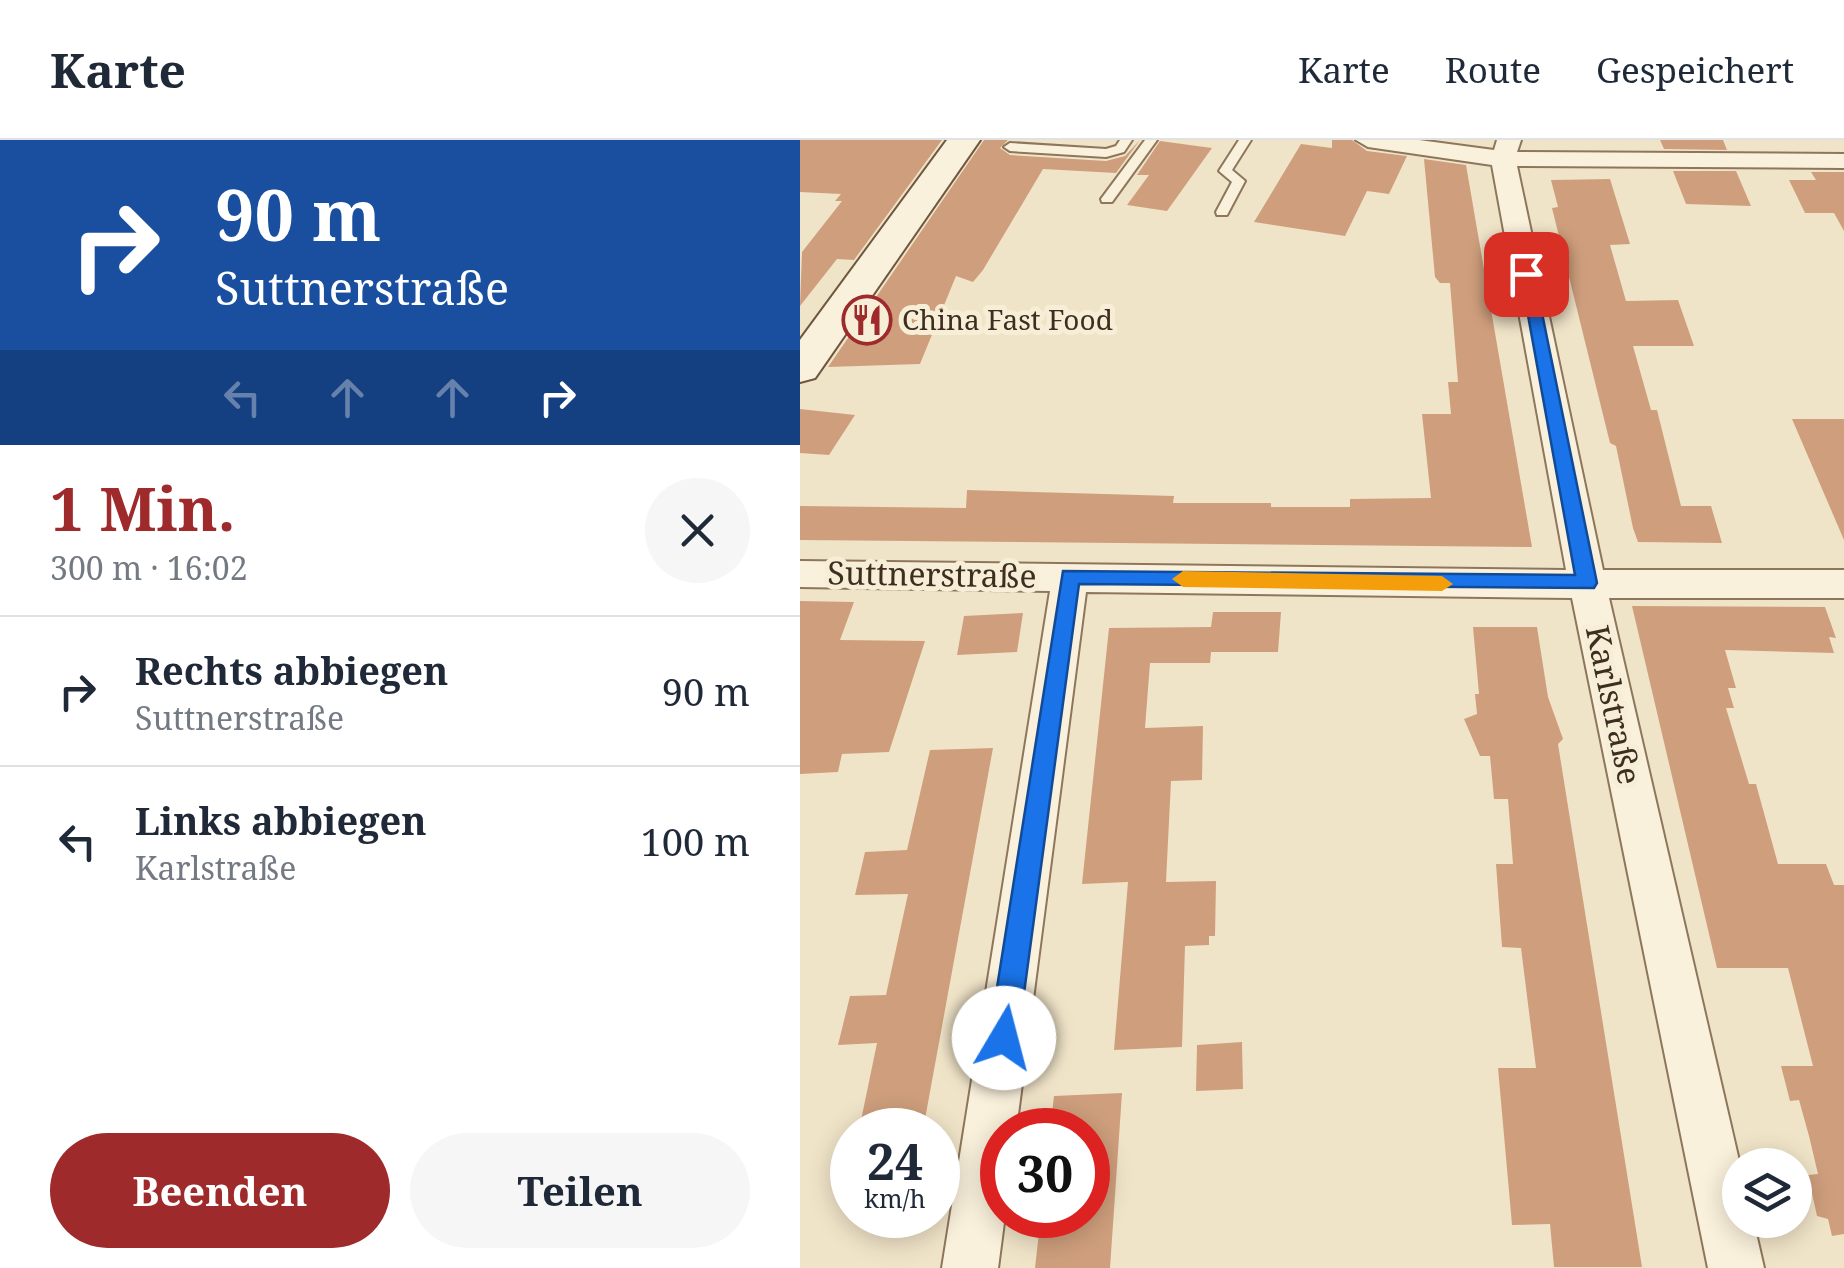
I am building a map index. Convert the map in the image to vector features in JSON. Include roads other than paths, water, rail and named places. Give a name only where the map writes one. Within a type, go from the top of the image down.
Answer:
[{"type":"street","points":[[800,370],[964,140]]},
{"type":"street","points":[[1368,140],[1844,161]]},
{"type":"street","name":"Karlstraße","points":[[1506,149],[1587,583],[1736,1268]]},
{"type":"street","name":"Suttnerstraße","points":[[800,574],[1844,584]]},
{"type":"street","points":[[970,1268],[1070,576]]},
{"type":"lane","points":[[1010,148],[1106,153],[1120,149],[1126,140]]},
{"type":"lane","points":[[1107,199],[1151,140]]},
{"type":"lane","points":[[1222,212],[1239,181],[1225,172],[1246,140]]},
{"type":"place","name":"China Fast Food","points":[[867,320]]}]
